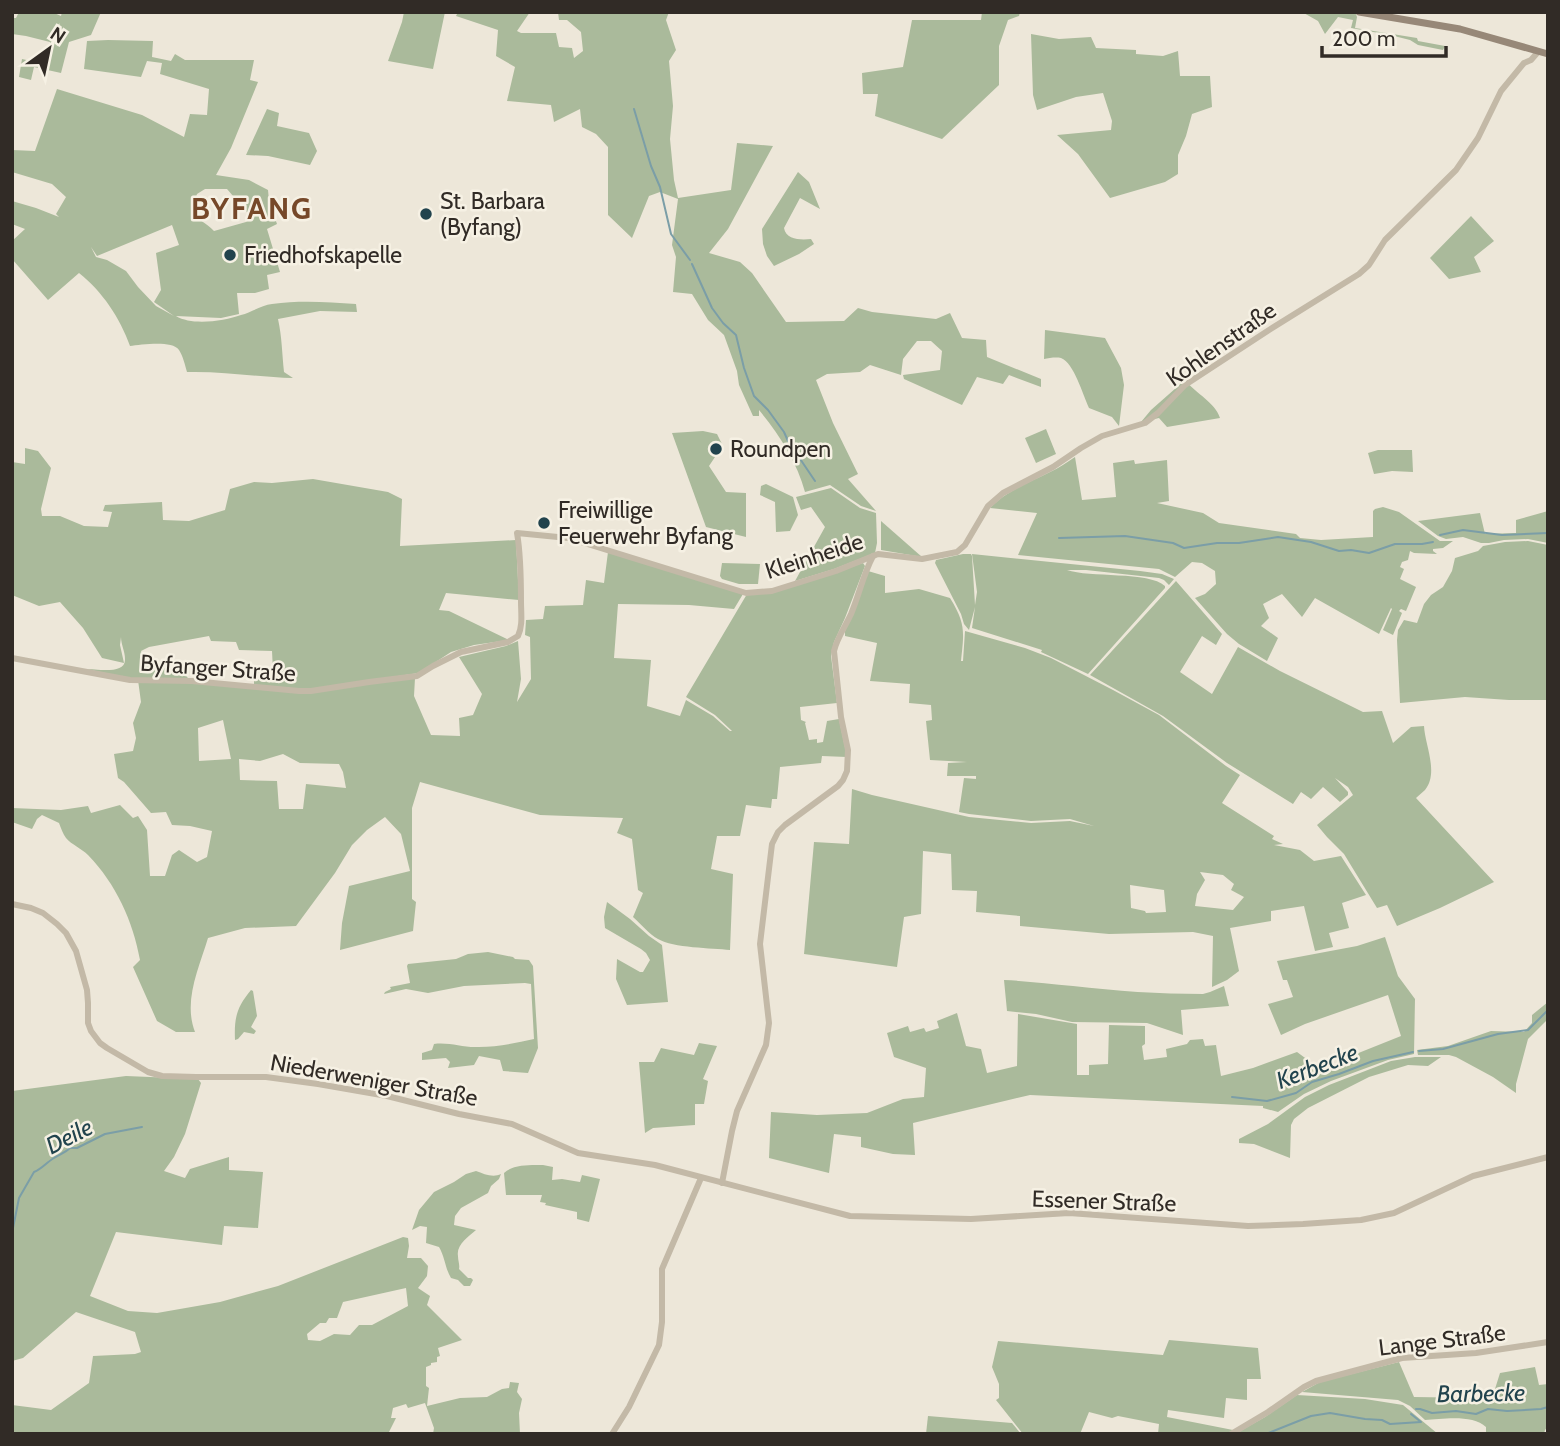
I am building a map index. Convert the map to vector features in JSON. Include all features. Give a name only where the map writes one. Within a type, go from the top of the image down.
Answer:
[{"type":"main road","points":[[1359,12],[1456,29],[1548,54]]},
{"type":"street","name":"Kohlenstraße","points":[[876,555],[922,559],[957,552],[965,545],[988,506],[1003,493],[1053,467],[1102,436],[1145,423],[1185,386],[1359,274],[1369,265],[1385,240],[1456,170],[1478,138],[1502,91],[1524,63],[1528,50]]},
{"type":"street","name":"Kohlenstraße","points":[[1524,63],[1538,52]]},
{"type":"street","name":"Kleinheide","points":[[517,533],[568,538],[746,593],[772,591],[876,555]]},
{"type":"street","name":"Byfanger Straße","points":[[12,658],[130,680],[192,681],[299,691],[417,677],[461,652],[508,642],[518,636],[521,629],[521,554],[517,533]]},
{"type":"street","points":[[722,1183],[738,1109],[766,1045],[768,1034],[760,944],[772,844],[785,825],[838,786],[846,774],[848,756],[834,651],[865,572],[876,555]]},
{"type":"street","name":"Niederweniger Straße","points":[[12,904],[43,914],[65,933],[76,951],[84,980],[91,1031],[107,1048],[149,1072],[162,1076],[266,1077],[387,1096],[512,1124],[578,1153],[655,1165]]},
{"type":"street","name":"Essener Straße","points":[[655,1165],[858,1217],[971,1219],[1069,1213],[1248,1226],[1361,1220],[1381,1216],[1406,1208],[1473,1177],[1548,1157]]},
{"type":"street","points":[[612,1434],[629,1407],[659,1345],[662,1269],[701,1178]]},
{"type":"street","name":"Lange Straße","points":[[1231,1434],[1316,1381],[1402,1358],[1476,1353],[1548,1342]]},
{"type":"green space","points":[[19,12],[52,12],[61,16],[62,12],[101,12],[91,35],[69,42],[61,73],[34,67],[31,80],[19,77],[22,59],[50,62],[50,42],[12,34],[12,18],[16,18]]},
{"type":"green space","points":[[404,12],[445,12],[433,69],[388,61]]},
{"type":"green space","points":[[458,12],[530,12],[517,31],[556,33],[559,47],[572,48],[574,58],[583,51],[581,32],[567,20],[559,20],[558,12],[669,12],[666,20],[676,50],[669,61],[673,106],[670,139],[678,198],[731,190],[737,143],[773,146],[728,229],[709,253],[740,262],[752,273],[786,322],[844,321],[858,308],[936,319],[950,313],[962,338],[986,340],[987,357],[1041,379],[1041,387],[1009,375],[1003,384],[977,377],[962,405],[904,379],[903,375],[940,370],[942,351],[931,341],[917,341],[903,359],[901,375],[870,365],[860,372],[827,374],[816,380],[858,474],[848,479],[876,511],[861,506],[830,485],[805,492],[792,459],[774,429],[759,410],[759,416],[753,416],[739,385],[737,371],[724,335],[708,320],[692,294],[673,292],[676,257],[672,245],[678,199],[660,192],[649,196],[632,238],[608,215],[608,147],[596,134],[582,127],[580,109],[554,122],[551,105],[507,101],[515,67],[496,56],[498,30],[456,16]]},
{"type":"green space","points":[[982,12],[1020,12],[1019,16],[1008,20],[999,46],[999,85],[942,139],[875,116],[878,94],[863,94],[862,73],[903,67],[912,20],[981,20]]},
{"type":"green space","points":[[1302,12],[1355,12],[1355,28],[1417,38],[1418,41],[1445,46],[1443,50],[1390,35],[1351,28],[1353,20],[1338,17],[1325,34],[1318,21]]},
{"type":"green space","points":[[1031,34],[1059,39],[1091,37],[1096,48],[1136,50],[1136,54],[1163,56],[1178,51],[1180,76],[1210,76],[1212,107],[1192,114],[1178,155],[1178,174],[1165,182],[1110,198],[1078,154],[1057,135],[1111,130],[1112,121],[1103,93],[1076,97],[1037,110],[1033,95]]},
{"type":"green space","points":[[87,41],[153,41],[152,57],[171,61],[175,54],[185,60],[254,60],[250,80],[258,82],[231,148],[216,175],[249,180],[268,190],[277,224],[267,229],[280,272],[267,275],[269,289],[255,293],[237,293],[239,314],[221,318],[176,316],[191,321],[208,322],[245,314],[272,304],[356,304],[357,312],[320,311],[278,319],[284,372],[293,378],[187,372],[182,355],[175,347],[156,344],[130,346],[109,306],[79,273],[48,300],[12,259],[12,241],[25,229],[12,224],[12,201],[59,217],[56,214],[66,197],[52,184],[12,172],[12,150],[35,151],[57,89],[142,115],[184,137],[190,114],[207,115],[209,89],[160,74],[162,63],[147,61],[141,77],[84,69]],"holes":[[[205,189],[227,189],[252,218],[214,231],[196,217],[192,210],[197,194]],[[172,225],[179,245],[156,253],[161,290],[154,302],[174,316],[156,306],[126,271],[96,257],[91,247],[97,256]]]},
{"type":"green space","points":[[267,109],[279,113],[277,126],[309,133],[317,151],[310,165],[268,156],[246,155]]},
{"type":"green space","points":[[798,172],[809,182],[820,209],[800,198],[784,228],[791,237],[811,239],[814,244],[774,266],[763,244],[762,229]]},
{"type":"green space","points":[[1471,216],[1494,241],[1474,257],[1481,272],[1449,279],[1430,258]]},
{"type":"green space","points":[[1045,330],[1105,338],[1121,368],[1124,385],[1119,426],[1112,417],[1089,408],[1066,361],[1061,358],[1044,359]]},
{"type":"green space","points":[[1185,380],[1214,407],[1220,418],[1167,427],[1159,418],[1141,422],[1151,410]]},
{"type":"green space","points":[[1046,429],[1056,454],[1036,463],[1025,438]]},
{"type":"green space","points":[[703,431],[717,434],[722,444],[719,444],[722,451],[709,466],[726,492],[746,493],[746,537],[706,527],[672,433]]},
{"type":"green space","points":[[25,448],[38,451],[51,468],[41,509],[42,516],[60,516],[84,526],[108,527],[112,512],[103,511],[105,505],[162,502],[163,520],[189,521],[225,510],[230,489],[254,482],[313,479],[388,492],[402,499],[400,546],[516,540],[519,600],[446,593],[439,610],[449,611],[509,640],[474,645],[451,652],[419,673],[391,677],[415,678],[414,696],[431,735],[460,736],[459,718],[473,715],[482,694],[459,657],[518,641],[521,679],[517,702],[531,679],[530,637],[525,635],[526,620],[543,619],[545,606],[583,605],[586,580],[604,583],[608,552],[743,594],[734,609],[618,604],[614,658],[651,660],[647,706],[680,716],[686,700],[732,731],[715,715],[686,697],[747,594],[766,593],[863,563],[865,566],[834,642],[831,656],[837,703],[800,707],[801,720],[806,722],[809,740],[817,739],[817,743],[823,742],[827,721],[839,719],[847,757],[822,756],[821,763],[780,767],[777,799],[772,799],[771,808],[746,805],[740,836],[717,836],[711,869],[733,874],[730,950],[665,942],[651,934],[633,917],[643,893],[638,890],[632,839],[617,833],[623,818],[540,815],[420,782],[412,808],[412,899],[416,902],[413,931],[340,950],[349,886],[410,871],[401,834],[385,817],[352,845],[296,926],[245,928],[208,938],[191,997],[195,1032],[176,1032],[157,1021],[133,967],[140,960],[128,917],[98,866],[66,838],[59,823],[42,815],[32,829],[12,822],[12,808],[61,810],[88,806],[91,813],[120,805],[133,818],[138,816],[147,830],[150,876],[165,876],[172,855],[179,850],[197,862],[207,857],[212,831],[172,825],[166,812],[151,813],[118,778],[114,754],[133,751],[136,738],[133,723],[141,702],[138,680],[86,669],[110,670],[121,667],[124,664],[125,659],[121,637],[124,663],[102,658],[83,628],[60,602],[39,606],[12,595],[12,462],[25,464]],"holes":[[[209,636],[211,641],[236,642],[239,650],[272,651],[273,671],[254,672],[254,686],[190,681],[182,670],[146,665],[141,651],[149,647]],[[223,720],[231,759],[199,761],[198,728]],[[283,754],[300,763],[339,764],[346,788],[306,784],[303,809],[279,809],[277,781],[240,780],[239,759],[260,761]]]},
{"type":"green space","points":[[1378,450],[1412,450],[1413,472],[1374,474],[1368,453]]},
{"type":"green space","points":[[1075,457],[1082,500],[1116,497],[1113,463],[1134,460],[1135,464],[1167,460],[1169,501],[1157,503],[1203,513],[1219,523],[1321,540],[1373,537],[1373,511],[1383,507],[1399,512],[1440,541],[1453,541],[1443,548],[1433,549],[1437,554],[1410,551],[1408,560],[1402,562],[1400,567],[1404,569],[1400,579],[1416,587],[1406,611],[1399,611],[1402,613],[1393,635],[1383,630],[1391,608],[1379,634],[1315,598],[1302,617],[1282,594],[1263,604],[1269,618],[1261,626],[1278,638],[1267,661],[1227,634],[1195,598],[1205,594],[1216,584],[1215,571],[1202,563],[1192,562],[1175,577],[1159,569],[1018,555],[1037,513],[990,508],[1011,492]]},
{"type":"green space","points":[[766,484],[793,497],[798,515],[790,531],[776,532],[775,502],[760,495],[761,486]]},
{"type":"green space","points":[[831,488],[860,508],[876,513],[875,553],[795,581],[825,527],[811,507],[801,510],[796,497]]},
{"type":"green space","points":[[1548,511],[1548,543],[1528,539],[1481,543],[1463,537],[1446,539],[1418,521],[1480,513],[1485,534],[1516,533],[1516,520]]},
{"type":"green space","points":[[881,521],[922,557],[881,550]]},
{"type":"green space","points":[[1528,541],[1548,545],[1548,700],[1465,697],[1400,703],[1397,640],[1398,630],[1404,620],[1417,623],[1424,604],[1443,587],[1452,571],[1455,558],[1478,551],[1483,546]]},
{"type":"green space","points":[[963,554],[972,556],[975,605],[977,592],[972,554],[1140,571],[1162,574],[1174,579],[1169,585],[1159,578],[1067,570],[1146,578],[1165,586],[1088,674],[1041,652],[1042,650],[972,628],[975,607],[969,630],[935,563],[936,560]]},
{"type":"green space","points":[[722,563],[760,564],[758,584],[739,584],[722,579]]},
{"type":"green space","points":[[868,571],[885,576],[885,593],[919,589],[950,598],[963,628],[961,661],[965,631],[1051,658],[1159,715],[1240,775],[1222,803],[1283,844],[1274,845],[1300,850],[1314,861],[1341,856],[1366,895],[1342,903],[1349,928],[1329,933],[1333,947],[1315,951],[1304,906],[1271,911],[1271,921],[1230,928],[1239,971],[1212,987],[1213,936],[1193,932],[1109,934],[1020,926],[1020,916],[976,912],[977,891],[952,890],[951,854],[923,851],[921,914],[904,917],[897,967],[804,954],[814,842],[849,844],[852,789],[969,817],[1031,823],[1070,821],[1094,826],[1070,819],[1031,821],[959,812],[964,778],[976,779],[976,776],[947,776],[948,763],[967,762],[930,760],[926,721],[932,720],[931,705],[909,703],[910,684],[870,681],[877,643],[845,636]],"holes":[[[1200,872],[1223,875],[1234,884],[1231,890],[1244,897],[1233,910],[1195,906],[1197,894],[1205,880]],[[1130,885],[1164,890],[1166,912],[1146,913],[1131,908]]]},
{"type":"green space","points":[[1176,581],[1222,634],[1216,645],[1202,636],[1180,672],[1212,694],[1238,647],[1363,712],[1382,711],[1393,743],[1411,727],[1424,726],[1431,776],[1425,790],[1416,798],[1494,882],[1397,926],[1387,905],[1377,908],[1344,854],[1317,825],[1353,795],[1348,787],[1335,778],[1348,792],[1340,802],[1323,787],[1311,799],[1301,792],[1293,804],[1227,763],[1163,716],[1090,675]]},
{"type":"green space","points":[[607,902],[662,945],[668,1002],[627,1005],[616,979],[617,959],[640,972],[643,972],[650,960],[641,949],[605,928]]},
{"type":"green space","points":[[1385,937],[1398,976],[1415,999],[1414,1054],[1388,1060],[1331,1081],[1304,1094],[1278,1112],[1263,1106],[1030,1095],[913,1123],[915,1155],[893,1154],[861,1147],[861,1137],[834,1134],[829,1173],[769,1158],[771,1112],[817,1115],[867,1113],[903,1099],[924,1097],[926,1068],[894,1057],[887,1033],[908,1026],[910,1032],[924,1028],[926,1032],[939,1028],[937,1021],[957,1013],[966,1046],[981,1049],[987,1073],[1017,1066],[1018,1014],[1077,1024],[1077,1075],[1089,1075],[1089,1065],[1108,1064],[1109,1025],[1145,1026],[1145,1044],[1142,1046],[1144,1060],[1167,1057],[1166,1049],[1187,1044],[1190,1040],[1203,1039],[1205,1046],[1216,1045],[1221,1076],[1297,1052],[1316,1066],[1330,1067],[1401,1036],[1388,995],[1281,1035],[1268,1004],[1293,997],[1287,980],[1283,980],[1277,961],[1357,946]]},
{"type":"green space","points":[[488,952],[529,960],[533,966],[538,1048],[528,1073],[503,1071],[500,1060],[479,1056],[474,1065],[448,1068],[450,1062],[446,1058],[422,1060],[422,1053],[432,1050],[434,1044],[486,1047],[534,1039],[531,984],[464,986],[428,993],[406,989],[384,994],[390,987],[410,983],[408,964],[456,959],[468,954]]},
{"type":"green space","points":[[1004,980],[1121,991],[1203,994],[1224,986],[1229,1006],[1181,1010],[1183,1035],[1147,1023],[1072,1022],[1007,1011]]},
{"type":"green space","points":[[251,990],[257,1016],[251,1027],[256,1031],[254,1034],[244,1032],[235,1040],[237,1013]]},
{"type":"green space","points":[[1548,1002],[1548,1019],[1528,1039],[1516,1093],[1456,1057],[1418,1055],[1417,1050],[1448,1046],[1491,1031],[1524,1032],[1532,1023],[1532,1015]]},
{"type":"green space","points":[[699,1043],[717,1046],[703,1079],[708,1081],[704,1104],[695,1104],[695,1125],[653,1128],[645,1133],[639,1062],[654,1062],[661,1048],[694,1055]]},
{"type":"green space","points":[[1441,1057],[1428,1066],[1408,1065],[1369,1077],[1308,1108],[1294,1119],[1291,1125],[1290,1158],[1254,1144],[1239,1143],[1239,1139],[1329,1085],[1391,1061]]},
{"type":"green space","points":[[126,1076],[198,1079],[201,1083],[185,1134],[164,1171],[185,1178],[190,1169],[229,1157],[229,1170],[263,1172],[258,1228],[224,1226],[222,1245],[116,1232],[90,1296],[128,1311],[157,1313],[220,1302],[278,1286],[403,1237],[408,1238],[407,1258],[421,1258],[428,1266],[427,1276],[418,1288],[430,1296],[427,1305],[462,1340],[438,1348],[440,1356],[437,1357],[437,1362],[426,1367],[426,1386],[429,1388],[427,1406],[460,1398],[487,1397],[509,1388],[510,1382],[519,1383],[517,1392],[522,1399],[519,1413],[520,1434],[433,1434],[434,1428],[425,1403],[408,1408],[406,1404],[393,1408],[391,1418],[396,1418],[388,1434],[12,1434],[12,1405],[51,1410],[89,1383],[93,1356],[141,1352],[135,1332],[76,1312],[23,1358],[12,1361],[12,1091]],"holes":[[[406,1288],[408,1306],[372,1325],[359,1325],[350,1335],[334,1334],[320,1341],[308,1340],[307,1334],[320,1323],[326,1323],[329,1318],[337,1318],[343,1302]]]},
{"type":"green space","points":[[517,1167],[553,1167],[552,1180],[580,1182],[582,1175],[600,1179],[589,1222],[577,1219],[577,1212],[545,1205],[546,1203],[540,1202],[542,1195],[506,1195],[504,1173]]},
{"type":"green space","points":[[476,1171],[492,1176],[501,1174],[488,1193],[461,1208],[455,1216],[454,1225],[476,1230],[463,1242],[458,1252],[459,1269],[473,1280],[470,1286],[464,1286],[451,1278],[439,1247],[426,1243],[427,1227],[420,1226],[412,1230],[419,1210],[434,1192]]},
{"type":"green space","points":[[1169,1340],[1258,1348],[1261,1379],[1247,1379],[1247,1400],[1226,1398],[1224,1418],[1168,1410],[1167,1417],[1233,1430],[1227,1434],[1158,1434],[1159,1424],[1089,1412],[1080,1434],[1023,1434],[996,1400],[999,1398],[999,1384],[992,1367],[998,1341],[1163,1355]]},
{"type":"green space","points":[[1399,1362],[1414,1397],[1481,1398],[1495,1389],[1500,1373],[1535,1367],[1539,1385],[1548,1384],[1548,1426],[1544,1434],[1486,1434],[1486,1427],[1473,1420],[1425,1420],[1410,1406],[1398,1400],[1302,1392],[1320,1382]]},
{"type":"green space","points":[[1297,1395],[1365,1399],[1403,1405],[1438,1434],[1235,1434]]},
{"type":"green space","points":[[928,1416],[1012,1423],[1021,1434],[926,1434]]},
{"type":"waterway","points":[[634,109],[660,187],[671,234],[690,260]]},
{"type":"waterway","points":[[692,264],[712,308],[736,335],[754,396],[784,432],[815,481]]},
{"type":"waterway","points":[[1440,535],[1463,530],[1502,535],[1548,533]]},
{"type":"waterway","points":[[1059,538],[1125,536],[1173,543],[1184,548],[1278,537],[1311,542],[1339,551],[1369,553],[1395,544],[1433,542]]},
{"type":"waterway","name":"Kerbecke","points":[[1419,1051],[1443,1049],[1498,1034],[1528,1030],[1548,1010]]},
{"type":"waterway","name":"Kerbecke","points":[[1232,1097],[1267,1101],[1296,1093],[1312,1082],[1373,1061],[1413,1052]]},
{"type":"waterway","name":"Deile","points":[[12,1233],[19,1198],[34,1172],[70,1148],[77,1148],[105,1134],[142,1127]]},
{"type":"waterway","name":"Barbecke","points":[[1416,1409],[1432,1413],[1456,1411],[1476,1414],[1488,1409],[1507,1411],[1548,1407]]},
{"type":"waterway","name":"Barbecke","points":[[1266,1434],[1311,1416],[1330,1413],[1382,1420],[1390,1424],[1421,1422],[1411,1414]]},
{"type":"place","name":"St. Barbara (Byfang)","points":[[426,214]]},
{"type":"place","name":"Friedhofskapelle","points":[[230,255]]},
{"type":"place","name":"Roundpen","points":[[716,449]]},
{"type":"place","name":"Freiwillige Feuerwehr Byfang","points":[[544,523]]},
{"type":"district","name":"BYFANG","points":[[252,208]]}]
